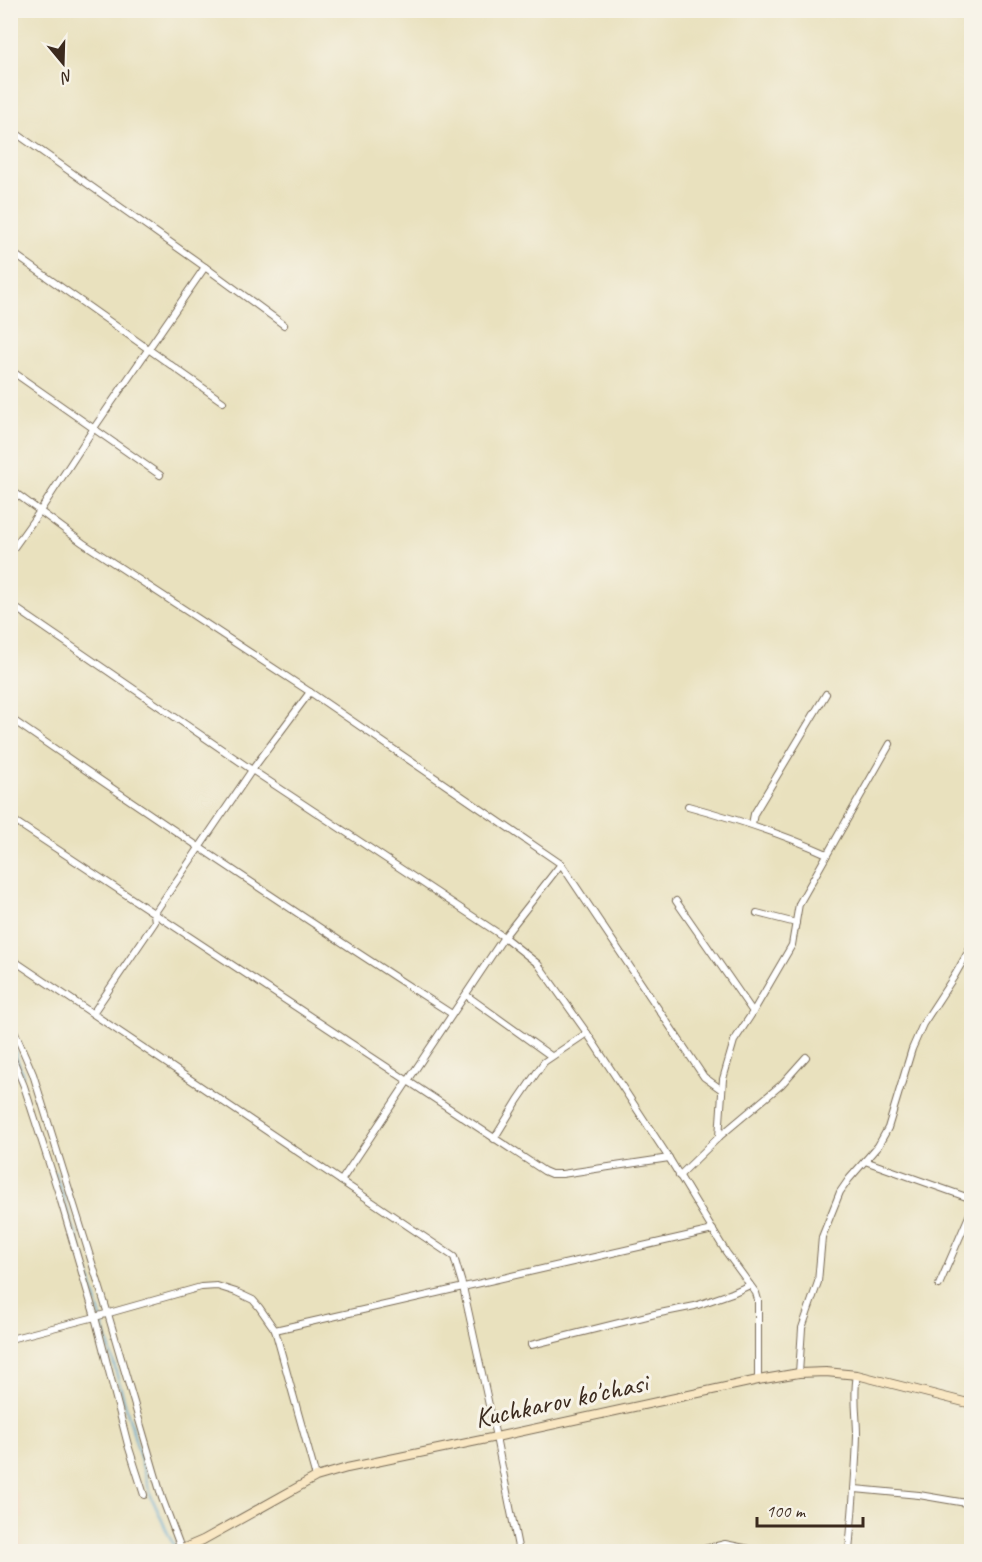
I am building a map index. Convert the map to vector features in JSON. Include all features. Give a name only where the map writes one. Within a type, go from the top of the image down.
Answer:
[{"type":"main road","name":"Kuchkarov ko'chasi","points":[[180,1551],[316,1477],[346,1468],[758,1380],[798,1373],[826,1372],[857,1375],[972,1404]]},
{"type":"street","points":[[10,129],[284,325]]},
{"type":"street","points":[[10,251],[223,402]]},
{"type":"street","points":[[10,553],[205,267]]},
{"type":"street","points":[[10,370],[160,475]]},
{"type":"street","points":[[10,489],[83,543],[310,692],[561,864],[704,1077],[722,1090]]},
{"type":"street","points":[[10,604],[252,770],[504,937],[538,964],[669,1158],[712,1230],[756,1293],[758,1300],[758,1380]]},
{"type":"street","points":[[93,1013],[155,922],[154,914],[252,770],[310,692]]},
{"type":"street","points":[[752,824],[754,814],[826,694]]},
{"type":"street","points":[[10,717],[282,904],[452,1014]]},
{"type":"street","points":[[719,1137],[723,1079],[734,1041],[792,945],[799,904],[890,744]]},
{"type":"street","points":[[688,806],[752,824],[827,854]]},
{"type":"street","points":[[10,818],[543,1171],[562,1174],[669,1158]]},
{"type":"street","points":[[341,1180],[504,937],[561,864]]},
{"type":"street","points":[[676,901],[753,1012]]},
{"type":"street","points":[[757,913],[796,923]]},
{"type":"street","points":[[798,1373],[802,1328],[818,1282],[822,1237],[840,1192],[878,1146],[888,1128],[912,1049],[923,1024],[972,945]]},
{"type":"street","points":[[10,958],[454,1257],[463,1287],[519,1551]]},
{"type":"street","points":[[466,995],[551,1056]]},
{"type":"street","points":[[10,1020],[33,1074],[180,1551]]},
{"type":"street","points":[[494,1139],[544,1062],[586,1034]]},
{"type":"street","points":[[10,1052],[13,1065],[24,1086],[58,1191],[96,1317],[128,1445],[144,1495]]},
{"type":"street","points":[[679,1176],[719,1137],[781,1085],[806,1057]]},
{"type":"street","points":[[865,1161],[972,1199]]},
{"type":"street","points":[[939,1285],[972,1209]]},
{"type":"street","points":[[275,1330],[712,1230]]},
{"type":"street","points":[[531,1345],[694,1306],[750,1285]]},
{"type":"street","points":[[10,1339],[201,1287],[217,1286],[236,1292],[260,1306],[275,1330],[316,1477]]},
{"type":"street","points":[[849,1551],[855,1489],[857,1375]]},
{"type":"street","points":[[855,1489],[919,1495],[972,1504]]},
{"type":"street","points":[[692,1551],[725,1544],[764,1551]]},
{"type":"shaded area","points":[[17,1492],[24,1517],[16,1520],[24,1551],[11,1551],[11,1494]]},
{"type":"waterway","points":[[10,1038],[23,1076]]},
{"type":"waterway","points":[[55,1172],[84,1258],[151,1496],[175,1549]]}]
